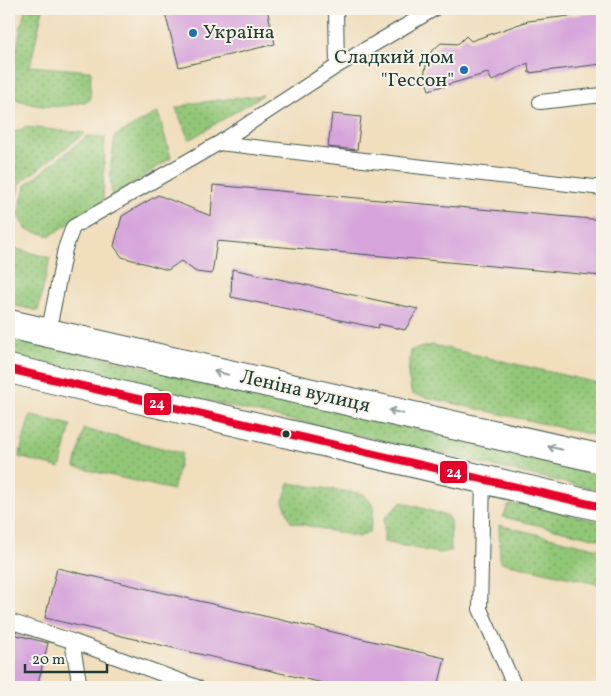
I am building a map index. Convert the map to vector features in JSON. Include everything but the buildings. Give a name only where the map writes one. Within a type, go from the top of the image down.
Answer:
[{"type":"street","name":"Леніна вулиця","points":[[9,324],[602,459]]},
{"type":"street","points":[[9,369],[602,507]]},
{"type":"lane","points":[[336,9],[338,66]]},
{"type":"lane","points":[[48,334],[65,249],[73,227],[219,143],[338,66],[434,9]]},
{"type":"lane","points":[[540,102],[602,95]]},
{"type":"lane","points":[[219,143],[602,188]]},
{"type":"lane","points":[[483,479],[480,609],[515,687]]},
{"type":"lane","points":[[9,621],[72,641],[197,687]]},
{"type":"lane","points":[[72,641],[80,687]]},
{"type":"green space","points":[[25,9],[43,9],[30,66],[91,71],[90,100],[69,105],[38,106],[9,95],[9,83]]},
{"type":"green space","points":[[263,95],[189,140],[176,108],[194,103]]},
{"type":"green space","points":[[158,112],[171,158],[112,197],[110,173],[115,136]]},
{"type":"green space","points":[[26,127],[85,133],[20,183],[9,219],[9,134]]},
{"type":"green space","points":[[87,136],[105,137],[103,201],[50,236],[27,230],[17,215],[26,185]]},
{"type":"green space","points":[[10,247],[50,258],[38,311],[9,304]]},
{"type":"green space","points":[[9,336],[602,471],[602,491],[9,356]]},
{"type":"green space","points":[[433,345],[602,384],[602,437],[412,394],[408,375],[411,350]]},
{"type":"green space","points":[[30,415],[71,425],[60,468],[19,457]]},
{"type":"green space","points":[[84,429],[182,453],[173,490],[75,467]]},
{"type":"green space","points":[[289,483],[364,494],[374,507],[370,531],[359,537],[291,522],[283,501]]},
{"type":"green space","points":[[402,502],[447,516],[450,521],[451,551],[438,553],[384,542],[384,518]]},
{"type":"green space","points":[[521,504],[602,522],[602,540],[503,517],[508,506]]},
{"type":"green space","points":[[499,525],[602,550],[602,585],[500,562]]},
{"type":"transit line","name":"24","points":[[9,369],[602,507]]},
{"type":"place","name":"Україна","points":[[193,33]]},
{"type":"place","name":"Сладкий дом \"Гессон\"","points":[[464,70]]}]
